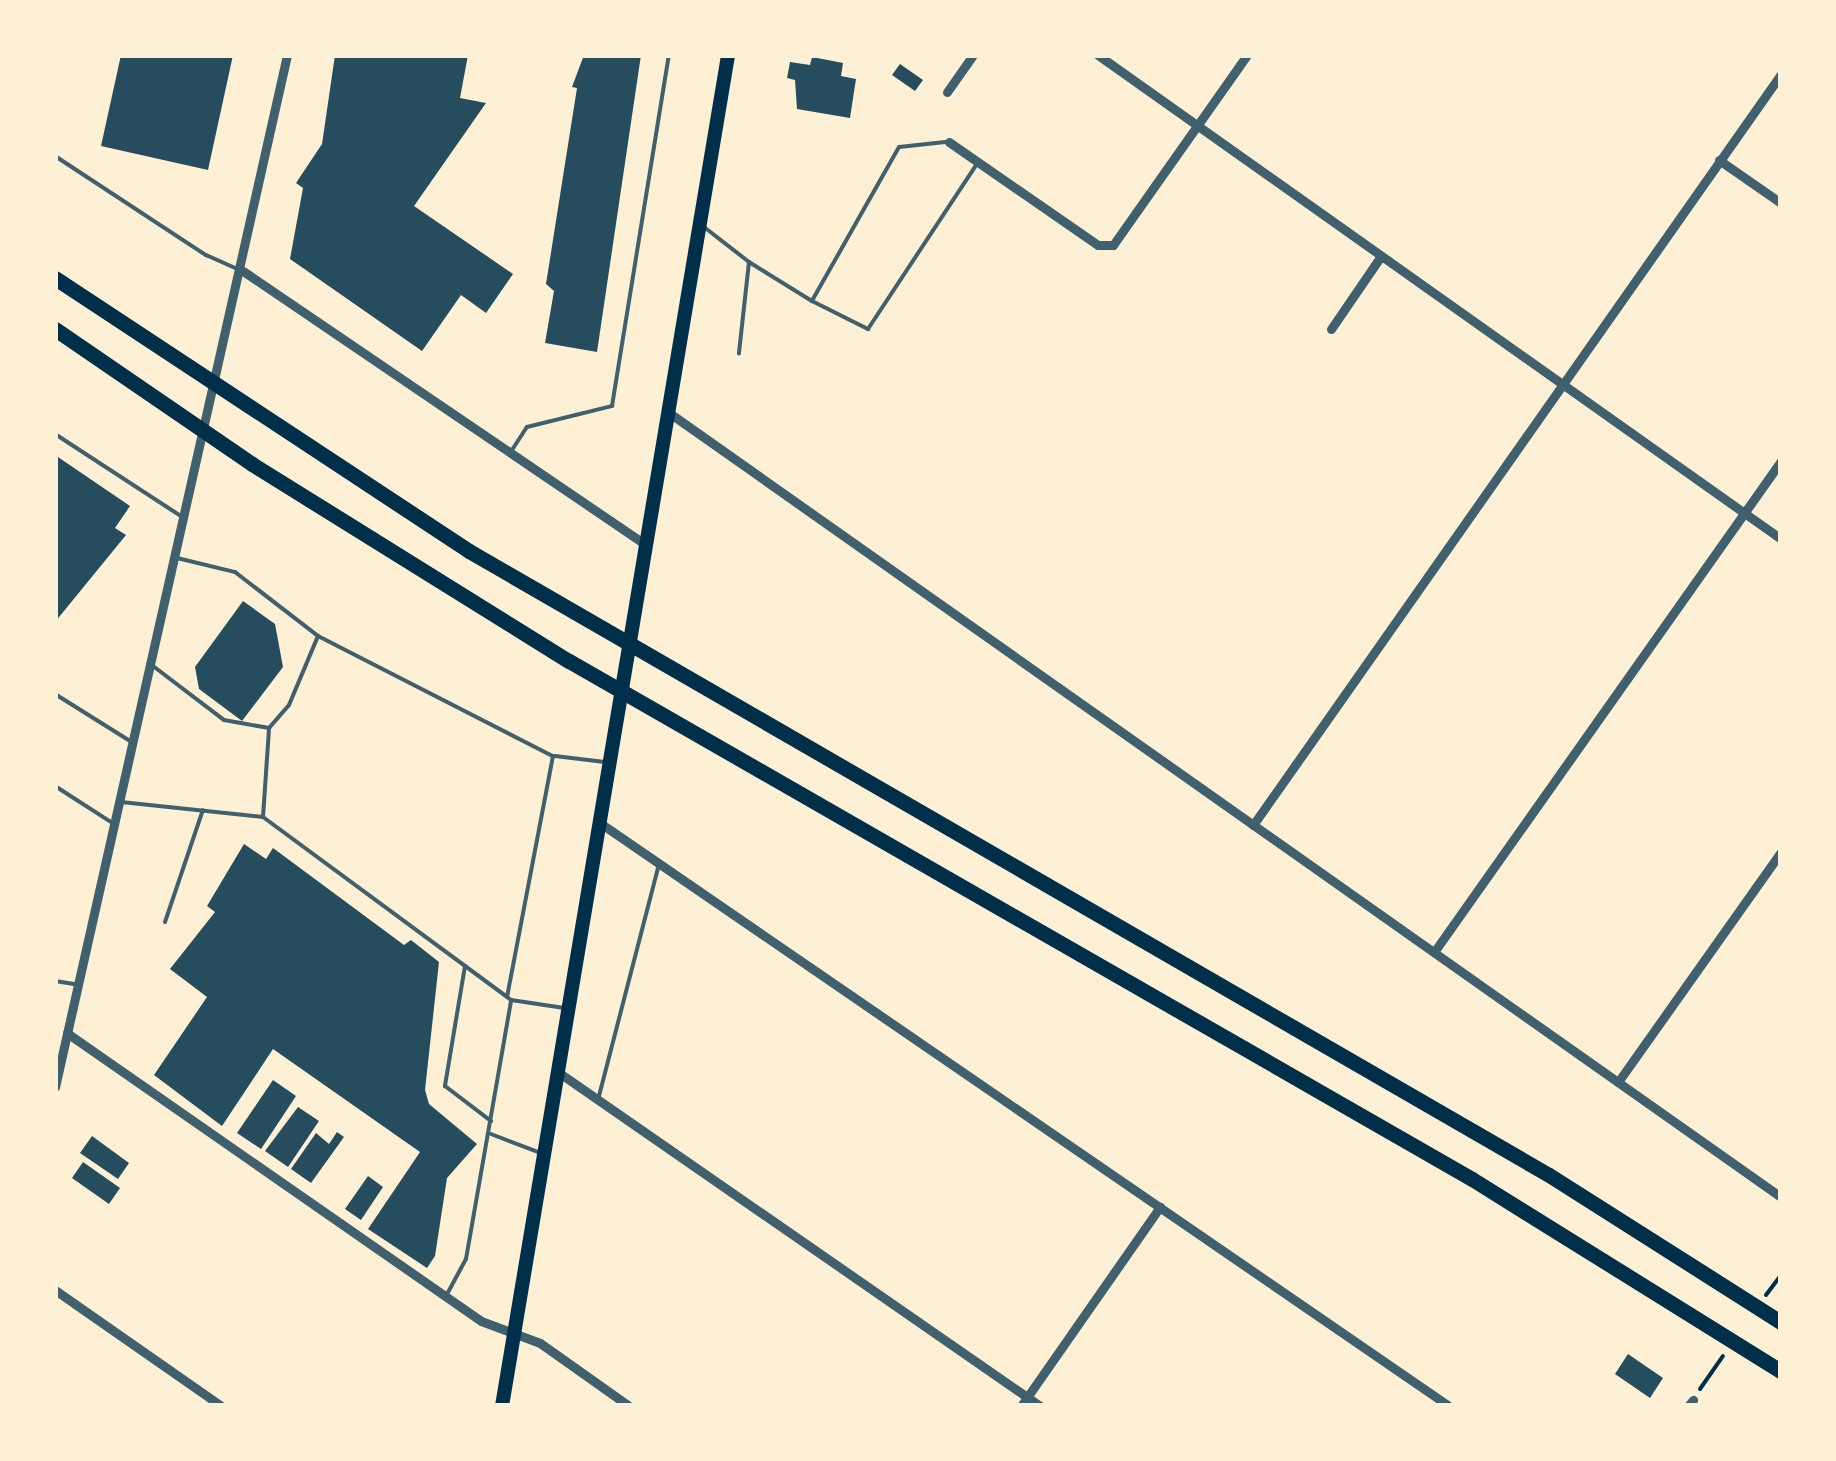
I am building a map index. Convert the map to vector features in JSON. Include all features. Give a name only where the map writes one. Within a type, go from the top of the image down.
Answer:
[{"type":"highway","points":[[55,278],[261,419],[578,616],[711,696],[1440,1111],[1781,1322]]},
{"type":"highway","points":[[55,329],[252,464],[568,662],[1472,1178],[1781,1372]]},
{"type":"main road","points":[[502,1406],[728,55]]},
{"type":"street","points":[[55,1087],[243,271],[287,55]]},
{"type":"street","points":[[947,92],[973,55]]},
{"type":"street","points":[[1098,55],[1781,539]]},
{"type":"street","points":[[949,142],[1098,245],[1113,245],[1247,55]]},
{"type":"street","points":[[1253,825],[1781,74]]},
{"type":"street","points":[[1719,160],[1781,204]]},
{"type":"street","points":[[1332,330],[1381,256]]},
{"type":"street","points":[[243,271],[646,546]]},
{"type":"street","points":[[668,412],[1781,1198]]},
{"type":"street","points":[[1434,952],[1781,461]]},
{"type":"street","points":[[602,825],[1449,1406]]},
{"type":"street","points":[[1618,1082],[1781,852]]},
{"type":"street","points":[[68,1034],[446,1297],[540,1343],[630,1406]]},
{"type":"street","points":[[558,1072],[1024,1402],[1040,1406]]},
{"type":"street","points":[[1024,1402],[1160,1207]]},
{"type":"street","points":[[55,1290],[221,1406]]},
{"type":"lane","points":[[510,453],[527,427],[612,406],[669,55]]},
{"type":"lane","points":[[812,301],[898,147],[949,142]]},
{"type":"lane","points":[[55,156],[206,255],[243,271]]},
{"type":"lane","points":[[700,224],[749,262],[812,301],[868,328],[978,162]]},
{"type":"lane","points":[[739,353],[749,262]]},
{"type":"lane","points":[[55,434],[185,519]]},
{"type":"lane","points":[[178,558],[235,572],[318,636],[553,756],[610,763]]},
{"type":"lane","points":[[263,816],[269,728],[289,705],[318,636]]},
{"type":"lane","points":[[152,666],[224,720],[269,728]]},
{"type":"lane","points":[[55,694],[134,743]]},
{"type":"lane","points":[[446,1297],[466,1259],[491,1134],[509,999],[553,756]]},
{"type":"lane","points":[[55,796],[56,787],[116,825]]},
{"type":"lane","points":[[121,802],[263,816],[509,999],[568,1009]]},
{"type":"lane","points":[[165,922],[202,810]]},
{"type":"lane","points":[[598,1100],[659,864]]},
{"type":"lane","points":[[465,966],[445,1086],[493,1122]]},
{"type":"lane","points":[[55,981],[78,985]]},
{"type":"lane","points":[[491,1134],[544,1154]]},
{"type":"path","points":[[1690,1403],[1716,1367]]},
{"type":"building","points":[[121,55],[233,55],[208,170],[101,146]]},
{"type":"building","points":[[335,55],[468,55],[460,98],[486,103],[414,206],[513,274],[486,313],[461,295],[422,351],[290,259],[303,188],[296,183],[322,144]]},
{"type":"building","points":[[584,55],[641,55],[597,352],[545,343],[554,291],[546,284],[577,88],[572,87]]},
{"type":"building","points":[[812,57],[843,63],[841,76],[856,79],[850,118],[797,109],[795,80],[787,78],[790,62],[810,65]]},
{"type":"building","points":[[900,64],[923,80],[915,91],[892,75]]},
{"type":"building","points":[[55,455],[130,506],[115,528],[126,535],[55,622]]},
{"type":"building","points":[[243,601],[275,624],[283,667],[242,721],[199,689],[195,667]]},
{"type":"building","points":[[244,844],[266,859],[273,848],[404,945],[411,940],[439,962],[425,1090],[429,1104],[477,1144],[447,1178],[435,1256],[427,1268],[368,1229],[420,1152],[273,1049],[222,1126],[154,1075],[207,997],[170,969],[215,912],[207,906]]},
{"type":"building","points":[[273,1080],[296,1096],[261,1149],[237,1133]]},
{"type":"building","points":[[298,1107],[319,1121],[288,1167],[265,1151]]},
{"type":"building","points":[[337,1132],[344,1137],[311,1183],[291,1169],[316,1133],[329,1144]]},
{"type":"building","points":[[92,1136],[129,1163],[118,1179],[80,1153]]},
{"type":"building","points":[[83,1162],[120,1188],[109,1204],[72,1178]]},
{"type":"building","points":[[368,1176],[383,1187],[361,1220],[345,1209]]},
{"type":"building","points":[[1628,1354],[1663,1378],[1650,1398],[1615,1374]]}]
